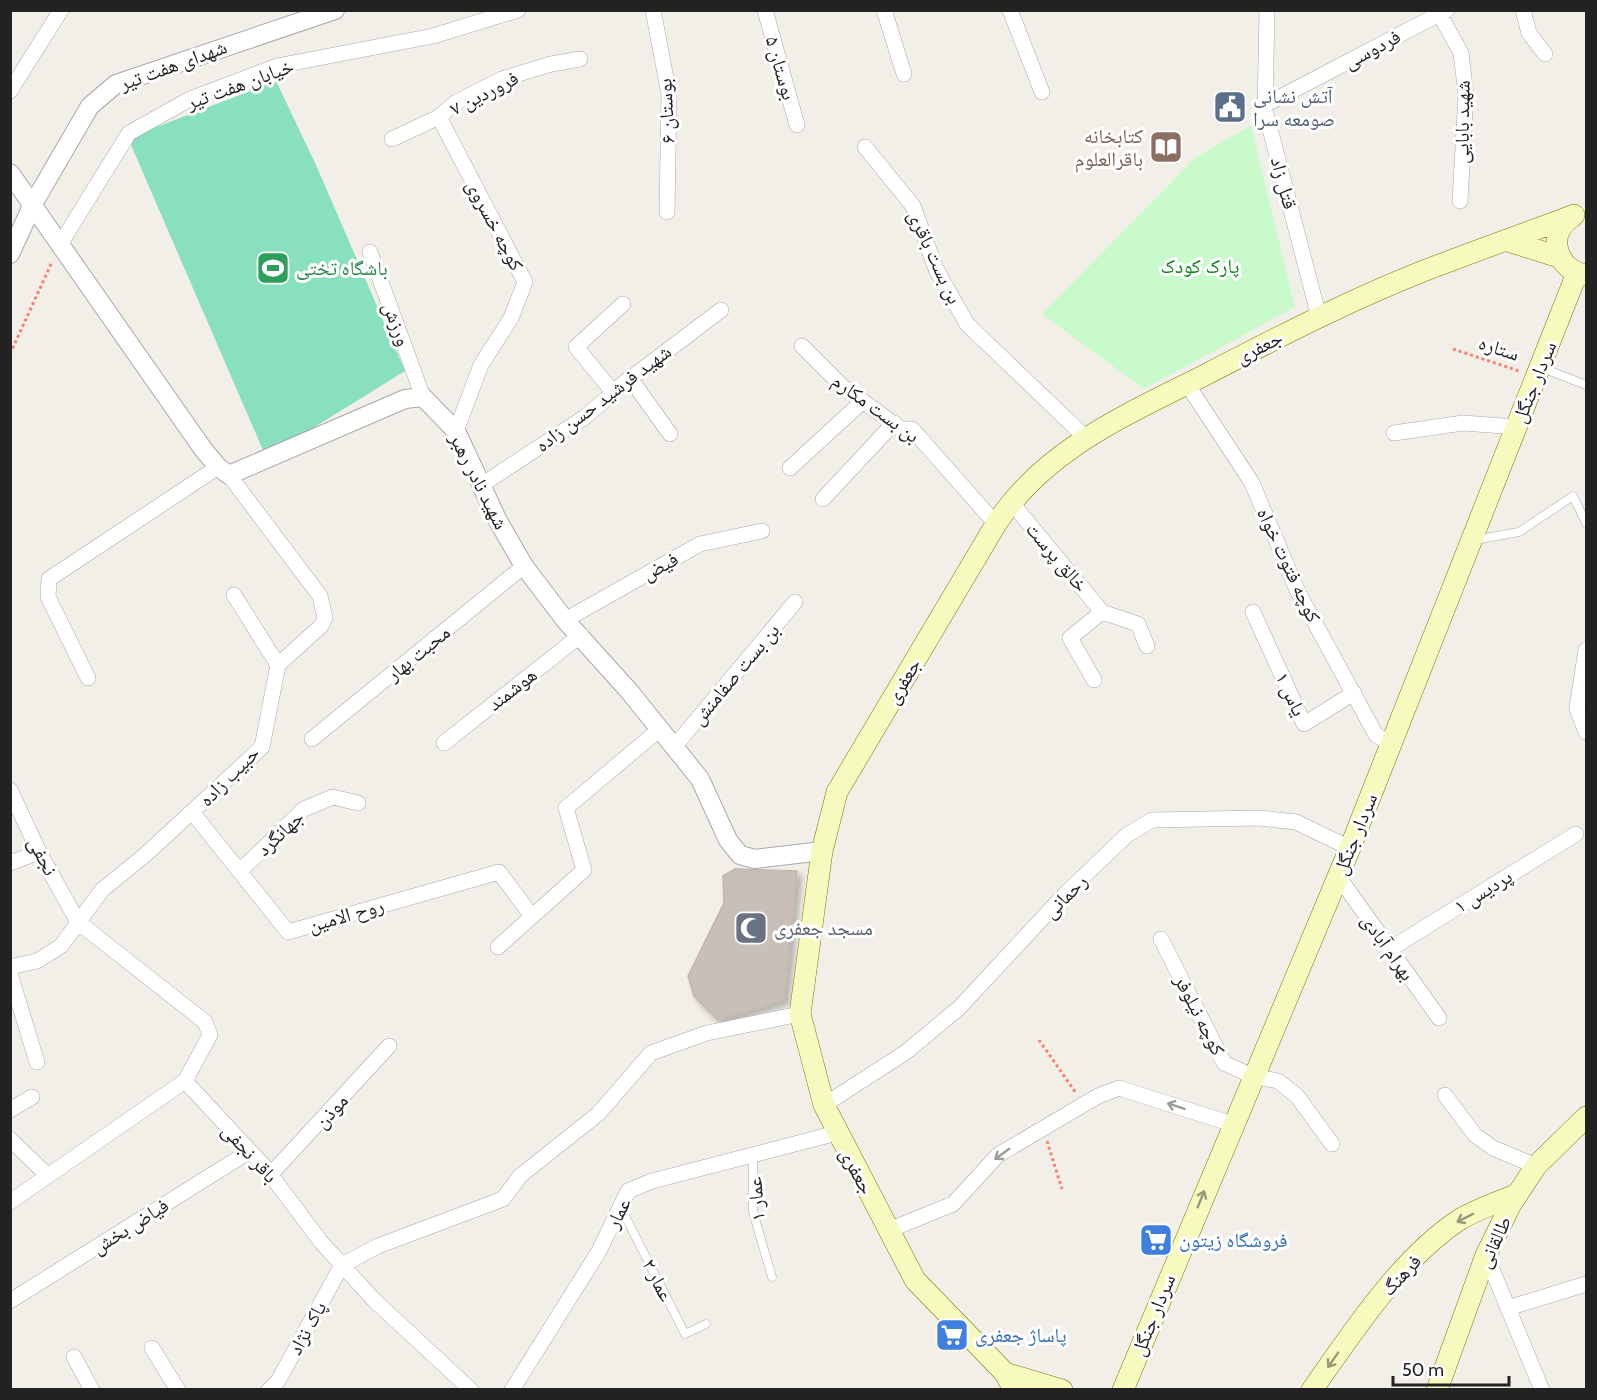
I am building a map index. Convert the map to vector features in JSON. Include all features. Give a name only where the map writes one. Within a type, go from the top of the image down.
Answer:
[{"type":"main road","name":"جعفری","points":[[1010,1381],[915,1280],[824,1105],[800,1014],[822,851],[837,792],[996,524],[1011,502],[1047,464],[1086,438],[1319,316],[1449,261],[1580,214]]},
{"type":"main road","points":[[1580,214],[1567,220],[1558,233],[1557,249],[1564,264],[1582,274]]},
{"type":"main road","points":[[1508,241],[1559,257]]},
{"type":"main road","name":"سردار جنگل","points":[[1123,1389],[1252,1076],[1350,848],[1538,372],[1582,274]]},
{"type":"main road","name":"طالقانی","points":[[1437,1389],[1486,1255],[1518,1194],[1536,1166],[1587,1117]]},
{"type":"main road","name":"فرهنگ","points":[[1312,1389],[1396,1278],[1436,1239],[1461,1219],[1518,1194]]},
{"type":"main road","points":[[1010,1381],[1062,1389]]},
{"type":"street","points":[[10,91],[61,10]]},
{"type":"street","name":"شهدای هفت تیر","points":[[10,254],[33,204],[90,106],[116,84],[317,13],[335,10]]},
{"type":"street","name":"خیابان هفت تیر","points":[[61,243],[129,133],[190,99],[277,66],[433,36],[518,10]]},
{"type":"street","name":"بوستان ۶","points":[[653,10],[669,94],[667,212]]},
{"type":"street","name":"بوستان ۵","points":[[765,10],[797,125]]},
{"type":"street","points":[[884,10],[904,74]]},
{"type":"street","points":[[1010,10],[1042,92]]},
{"type":"street","name":"قتل زاد","points":[[1267,10],[1265,105],[1319,316]]},
{"type":"street","points":[[1523,10],[1529,33],[1545,54]]},
{"type":"street","name":"فردوسی","points":[[1265,105],[1443,12]]},
{"type":"street","name":"شهید بابایی","points":[[1443,12],[1461,53],[1466,95],[1460,201]]},
{"type":"street","name":"فروردین ۷","points":[[392,139],[439,117],[455,103],[502,79],[551,64],[580,59]]},
{"type":"street","name":"کوچه خسروی","points":[[439,117],[525,282],[511,318],[481,365],[456,431]]},
{"type":"street","name":"بن بست باقری","points":[[865,147],[913,206],[936,269],[967,324],[1086,438]]},
{"type":"street","points":[[12,178],[61,243],[203,449],[224,471],[320,596],[326,618],[321,626],[278,665],[234,595]]},
{"type":"street","name":"ورزش","points":[[370,252],[423,397]]},
{"type":"street","points":[[614,392],[576,347],[623,304]]},
{"type":"street","name":"شهید فرشید حسن زاده","points":[[483,484],[585,417],[630,378],[721,310]]},
{"type":"street","name":"بن بست مکارم","points":[[802,346],[842,387],[901,429],[912,429],[996,524]]},
{"type":"street","points":[[630,378],[670,434]]},
{"type":"street","name":"کوچه فتوت خواه","points":[[1187,384],[1252,483],[1298,592],[1376,735],[1391,744]]},
{"type":"street","points":[[88,678],[48,597],[46,589],[49,579],[224,471],[405,399],[423,397]]},
{"type":"street","name":"شهید نادر رهبر","points":[[423,397],[456,431],[483,484],[498,521],[524,566],[565,620],[581,635],[700,779],[728,840],[740,855],[755,859],[822,851]]},
{"type":"street","points":[[790,468],[863,401]]},
{"type":"street","points":[[823,499],[894,423]]},
{"type":"street","points":[[1394,433],[1463,423],[1517,427]]},
{"type":"street","name":"خالق پرست","points":[[1011,502],[1102,612]]},
{"type":"street","name":"فیض","points":[[565,620],[700,544],[762,531]]},
{"type":"street","name":"محبت بهار","points":[[312,739],[524,566]]},
{"type":"street","name":"بن بست صفامنش","points":[[675,746],[795,602]]},
{"type":"street","points":[[1094,680],[1070,638],[1102,612],[1138,624],[1147,646]]},
{"type":"street","name":"یاس ۱","points":[[1253,612],[1304,724],[1354,693]]},
{"type":"street","name":"هوشمند","points":[[444,743],[581,635]]},
{"type":"street","points":[[1587,650],[1583,692],[1577,708],[1587,732]]},
{"type":"street","name":"حبیب زاده","points":[[10,967],[37,961],[61,946],[102,890],[192,812],[262,747],[278,665]]},
{"type":"street","points":[[498,947],[531,915],[584,870],[566,808],[660,729]]},
{"type":"street","name":"نجفی","points":[[10,790],[39,852],[78,921]]},
{"type":"street","name":"جهانگرد","points":[[240,871],[304,809],[333,797],[358,803]]},
{"type":"street","name":"روح الامین","points":[[192,812],[288,932],[500,872],[531,915]]},
{"type":"street","name":"رحمانی","points":[[824,1105],[906,1052],[959,1008],[1064,895],[1127,834],[1152,820],[1259,818],[1296,822],[1350,848]]},
{"type":"street","name":"پردیس ۱","points":[[1390,949],[1576,834]]},
{"type":"street","points":[[10,863],[39,852]]},
{"type":"street","name":"بهرام آبادی","points":[[1338,876],[1439,1018]]},
{"type":"street","points":[[10,1202],[185,1081],[210,1035],[205,1023],[78,921]]},
{"type":"street","name":"کوچه نیلوفر","points":[[1161,939],[1224,1063],[1252,1076],[1278,1081],[1297,1096],[1332,1144]]},
{"type":"street","points":[[10,974],[37,1062]]},
{"type":"street","points":[[342,1265],[378,1246],[502,1199],[520,1176],[598,1114],[651,1053],[707,1033],[800,1014]]},
{"type":"street","name":"موذن","points":[[271,1174],[389,1046]]},
{"type":"street","name":"باقر نجفی","points":[[185,1081],[271,1174],[321,1242],[374,1300],[471,1389]]},
{"type":"street","points":[[889,1230],[953,1204],[998,1155],[1084,1104],[1119,1088],[1232,1124]]},
{"type":"street","points":[[1445,1095],[1475,1135],[1484,1142],[1536,1166]]},
{"type":"street","points":[[10,1110],[32,1096]]},
{"type":"street","name":"عمار","points":[[512,1389],[599,1251],[628,1191],[652,1181],[837,1133]]},
{"type":"street","points":[[10,1139],[48,1176]]},
{"type":"street","name":"فیاض بخش","points":[[10,1301],[250,1150]]},
{"type":"street","points":[[1486,1255],[1542,1389]]},
{"type":"street","name":"پاک نژاد","points":[[269,1389],[278,1381],[342,1265]]},
{"type":"street","points":[[1508,1308],[1587,1284]]},
{"type":"street","points":[[152,1348],[178,1389]]},
{"type":"street","points":[[74,1357],[92,1389]]},
{"type":"lane","points":[[1538,372],[1587,386]]},
{"type":"lane","points":[[1472,540],[1519,532],[1573,496],[1587,523]]},
{"type":"lane","name":"عمار ۱","points":[[753,1155],[753,1212],[772,1277]]},
{"type":"lane","name":"عمار ۲","points":[[620,1206],[685,1334],[706,1324]]},
{"type":"path","points":[[10,354],[61,243]]},
{"type":"path","name":"ستاره","points":[[1453,349],[1538,372]]},
{"type":"path","points":[[1039,1040],[1084,1104]]},
{"type":"path","points":[[1043,1128],[1062,1189]]},
{"type":"green space","name":"باشگاه تختی","points":[[276,81],[316,165],[405,371],[266,457],[128,138]]},
{"type":"green space","name":"پارک کودک","points":[[1251,125],[1295,307],[1144,389],[1042,314],[1195,158]]},
{"type":"building","name":"مسجد جعفری","points":[[735,869],[797,871],[784,1000],[718,1020],[694,996],[688,976],[724,903],[723,876]]},
{"type":"place","name":"آتش نشانی صومعه سرا","points":[[1230,107]]},
{"type":"place","name":"کتابخانه باقرالعلوم","points":[[1166,147]]},
{"type":"place","name":"باشگاه تختی","points":[[273,268]]},
{"type":"place","name":"مسجد جعفری","points":[[751,928]]},
{"type":"place","name":"فروشگاه زیتون","points":[[1156,1240]]},
{"type":"place","name":"پاساژ جعفری","points":[[952,1335]]}]
